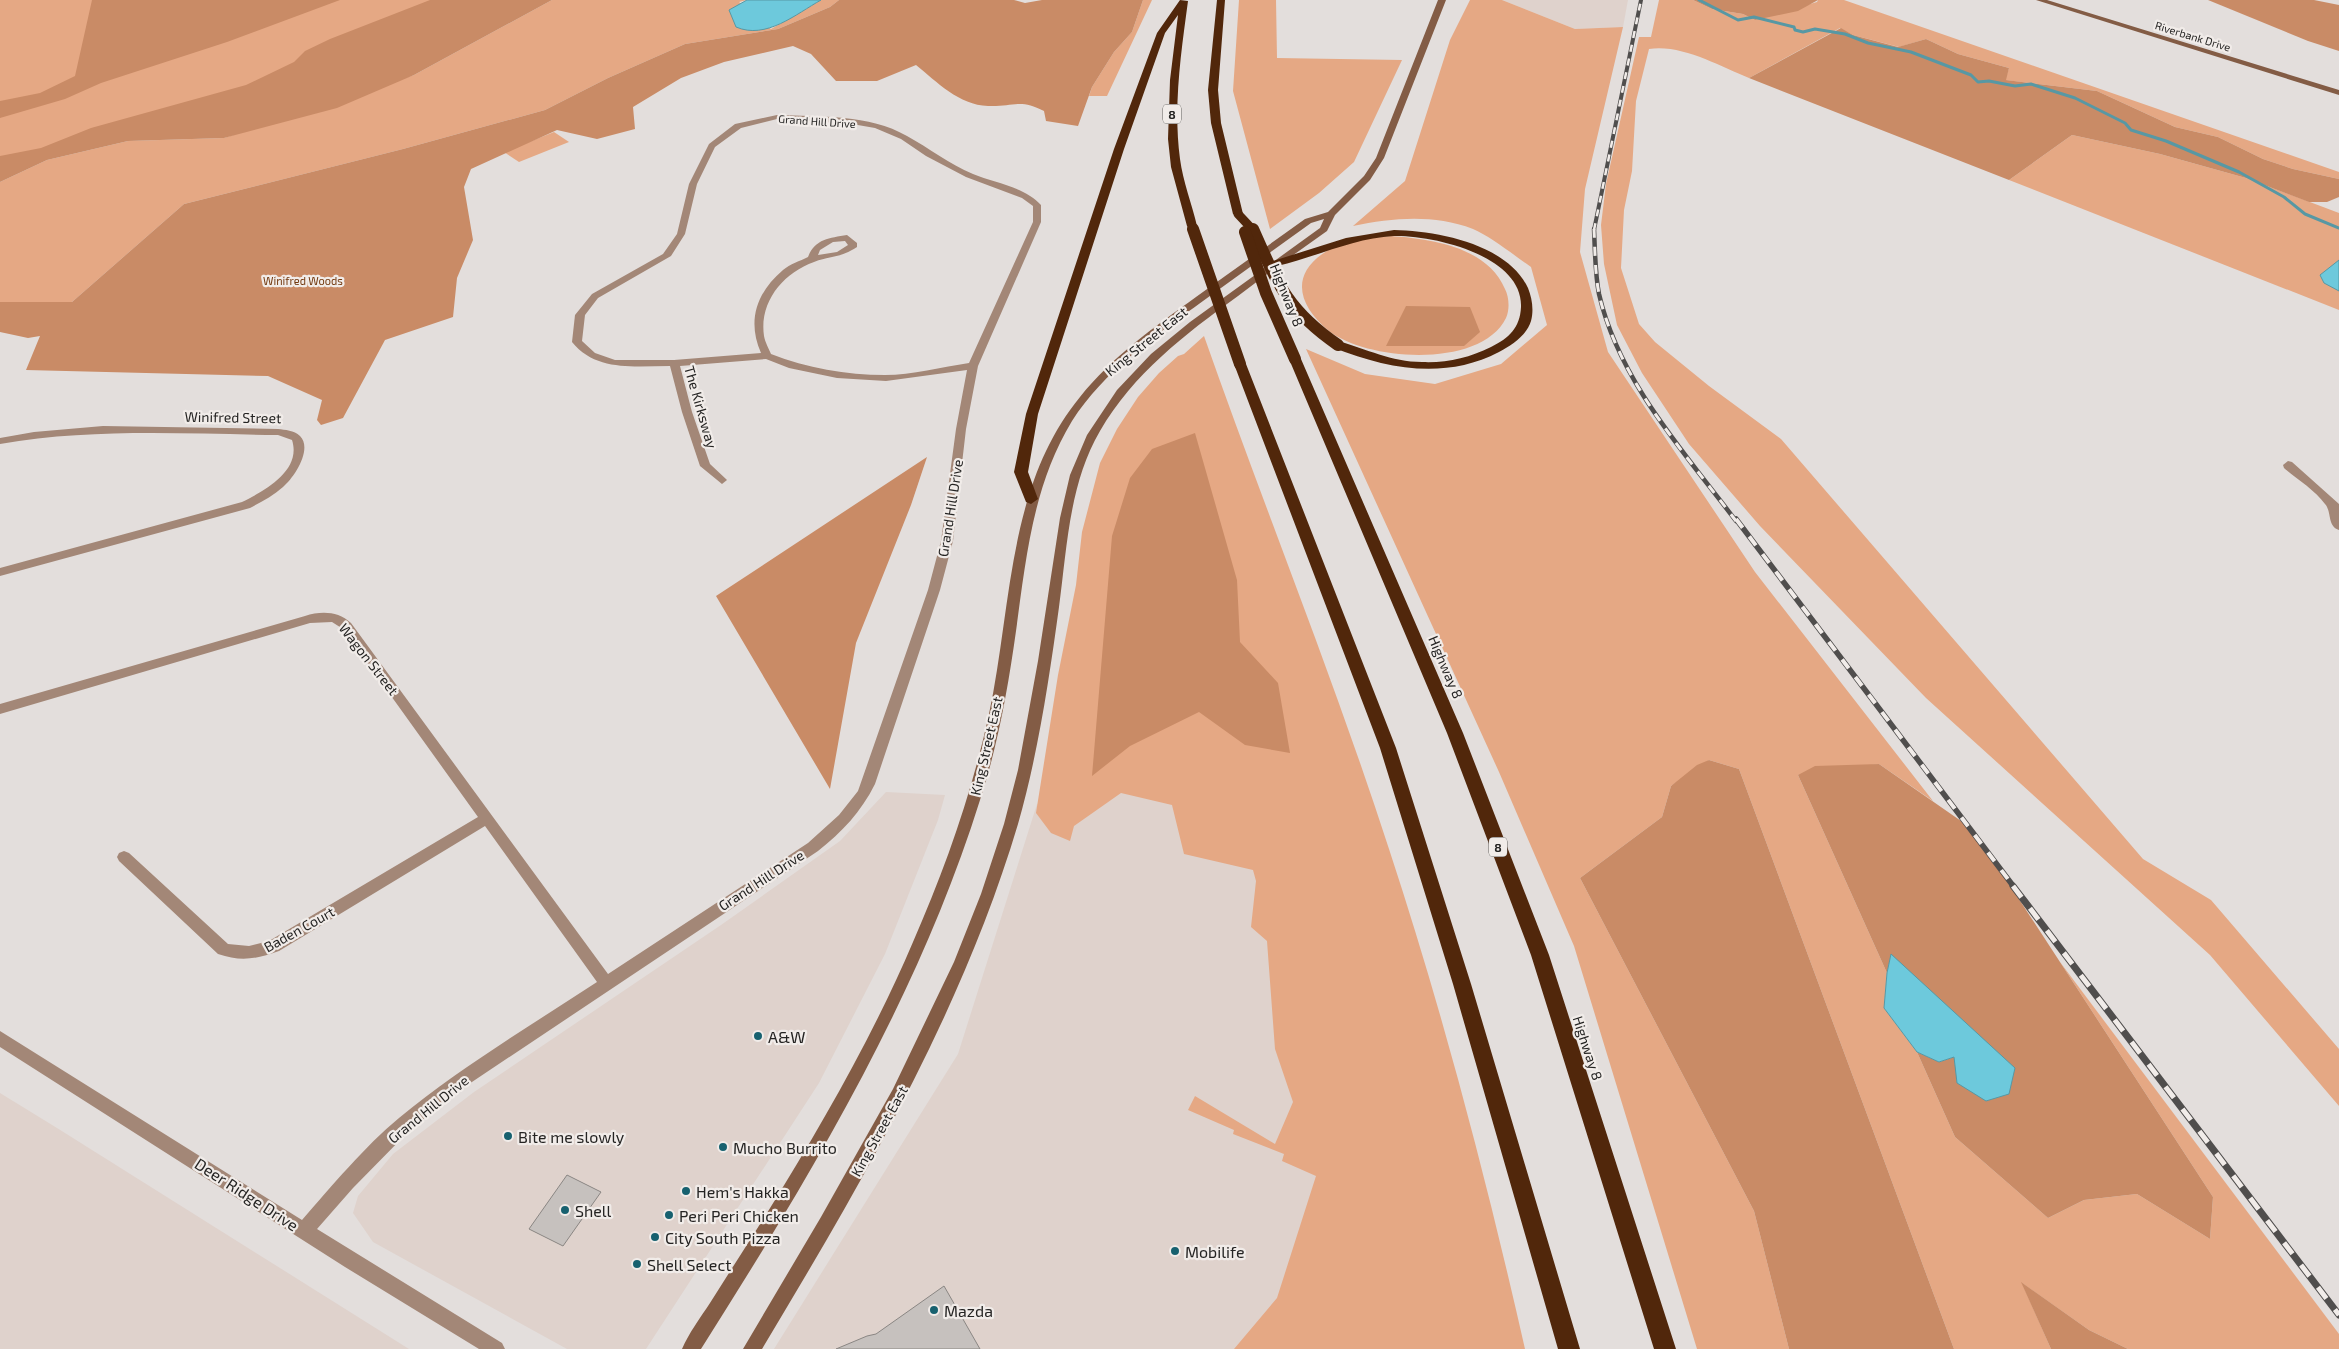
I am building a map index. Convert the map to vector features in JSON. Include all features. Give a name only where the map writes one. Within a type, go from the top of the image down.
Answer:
[{"type":"highway","name":"8","points":[[1184,0],[1172,90],[1172,123],[1175,160],[1192,226],[1240,364],[1388,748],[1462,984],[1569,1349]]},
{"type":"highway","points":[[1031,498],[1022,472],[1032,414],[1110,178],[1161,33],[1184,0]]},
{"type":"highway","name":"Highway 8","points":[[1222,0],[1213,90],[1216,123],[1238,214],[1266,293],[1455,733],[1540,956],[1665,1349]]},
{"type":"highway","points":[[1238,214],[1252,228],[1278,285],[1288,301],[1316,330],[1338,345],[1380,361],[1406,365],[1433,366],[1476,359],[1509,342],[1526,320],[1526,296],[1521,283],[1510,271],[1482,252],[1451,240],[1415,233],[1377,234],[1355,238],[1314,254],[1278,263]]},
{"type":"main road","name":"King Street East","points":[[752,1349],[832,1216],[895,1104],[940,1014],[977,924],[1010,824],[1025,766],[1039,700],[1067,514],[1078,468],[1092,435],[1129,381],[1152,357],[1184,330],[1324,228],[1331,214],[1367,178],[1380,158],[1442,0]]},
{"type":"main road","name":"Riverbank Drive","points":[[2040,0],[2339,93]]},
{"type":"main road","name":"King Street East","points":[[690,1349],[762,1237],[827,1129],[886,1021],[943,886],[974,800],[992,731],[1005,663],[1023,534],[1031,498],[1053,445],[1084,398],[1103,376],[1129,352],[1175,316],[1308,221],[1331,214]]},
{"type":"street","name":"Grand Hill Drive","points":[[304,1231],[347,1182],[403,1125],[454,1085],[813,847],[837,828],[857,806],[868,784],[934,590],[947,541],[961,430],[973,366],[1037,222],[1037,205],[1026,196],[969,175],[929,154],[904,137],[877,126],[852,122],[777,117],[738,126],[712,146],[693,184],[681,234],[666,256],[595,296],[580,315],[577,342],[591,355],[614,362],[674,363],[767,356],[793,366],[837,375],[886,378],[973,366]]},
{"type":"street","points":[[767,356],[759,337],[759,311],[770,291],[787,271],[812,259]]},
{"type":"street","name":"The Kirksway","points":[[674,363],[687,412],[705,466],[722,480]]},
{"type":"street","name":"Winifred Street","points":[[0,441],[58,432],[83,431],[278,432],[289,434],[296,438],[299,447],[295,468],[286,479],[268,493],[246,506],[0,572]]},
{"type":"street","points":[[2288,464],[2336,508],[2336,522],[2339,526]]},
{"type":"street","name":"Wagon Street","points":[[0,709],[305,620],[322,617],[334,618],[348,626],[606,983]]},
{"type":"street","name":"Baden Court","points":[[124,857],[223,949],[237,955],[256,953],[274,946],[487,818]]},
{"type":"street","name":"Deer Ridge Drive","points":[[0,1038],[304,1231],[496,1349]]},
{"type":"shaded area","points":[[0,0],[453,0],[273,89],[0,169]]},
{"type":"shaded area","points":[[552,0],[747,0],[739,2],[771,29],[821,0],[839,0],[830,7],[778,29],[685,44],[608,78],[545,110],[403,149],[184,204],[72,302],[0,302],[0,182],[47,160],[128,141],[224,138],[414,75]]},
{"type":"shaded area","points":[[1143,0],[1152,0],[1107,96],[1089,96],[1092,87],[1114,52],[1132,32]]},
{"type":"shaded area","points":[[1239,0],[1276,0],[1277,58],[1402,60],[1354,162],[1319,193],[1270,229],[1233,91]]},
{"type":"shaded area","points":[[1470,0],[1502,0],[1575,29],[1623,27],[1585,189],[1580,252],[1608,352],[1755,572],[1933,801],[1879,764],[1798,775],[1887,973],[1884,1008],[1917,1052],[1955,1137],[2048,1218],[2084,1200],[2137,1194],[2210,1239],[2213,1197],[2060,962],[2339,1334],[2339,1349],[2128,1349],[2089,1330],[2022,1283],[2051,1349],[1954,1349],[1739,769],[1709,760],[1671,786],[1662,817],[1580,878],[1754,1211],[1789,1349],[1697,1349],[1574,946],[1499,772],[1306,349],[1365,374],[1435,384],[1501,364],[1547,325],[1531,267],[1480,232],[1458,224],[1428,219],[1398,219],[1353,226],[1405,181],[1450,40]]},
{"type":"shaded area","points":[[1502,0],[1628,0],[1623,27],[1575,29]]},
{"type":"shaded area","points":[[1659,0],[1693,0],[1712,9],[1743,14],[1755,20],[1817,2],[1818,0],[1844,0],[2339,172],[2339,179],[2293,169],[2263,159],[2218,137],[2175,127],[2097,91],[2005,80],[2009,68],[1958,54],[1926,39],[1899,47],[1853,35],[1840,28],[1749,78],[1687,53],[1662,48],[1649,49],[1636,101],[1632,171],[1624,210],[1621,268],[1639,324],[1655,342],[1709,386],[1781,439],[2143,859],[2211,900],[2339,1049],[2339,1106],[2210,955],[1926,698],[1760,526],[1689,444],[1642,373],[1617,325],[1604,264],[1601,225],[1606,184],[1639,37],[1651,37]]},
{"type":"shaded area","points":[[554,132],[569,142],[519,162],[504,152]]},
{"type":"shaded area","points":[[2072,135],[2160,154],[2246,178],[2339,213],[2339,310],[2009,180]]},
{"type":"shaded area","points":[[1391,236],[1440,243],[1457,248],[1485,263],[1497,275],[1508,299],[1506,318],[1493,334],[1473,346],[1449,352],[1422,355],[1395,354],[1369,349],[1346,341],[1329,331],[1318,321],[1304,299],[1302,288],[1303,277],[1309,267],[1318,257],[1339,245],[1361,239]]},
{"type":"shaded area","points":[[1204,336],[1345,720],[1409,911],[1463,1097],[1525,1349],[1234,1349],[1277,1298],[1316,1176],[1282,1161],[1284,1154],[1233,1134],[1234,1130],[1188,1110],[1195,1096],[1275,1144],[1293,1102],[1275,1049],[1267,941],[1251,927],[1256,881],[1253,870],[1184,854],[1172,805],[1121,793],[1074,826],[1070,841],[1051,833],[1036,813],[1058,675],[1076,585],[1082,532],[1100,463],[1117,429],[1138,397],[1159,373]]},
{"type":"shaded area","points":[[1122,785],[1178,800],[1290,870],[1339,1167],[1292,1349],[774,1349],[958,1054],[1037,804]]},
{"type":"shaded area","points":[[886,792],[945,795],[938,820],[885,954],[819,1083],[646,1349],[567,1349],[373,1242],[353,1213],[358,1196],[393,1154],[474,1092],[721,925],[840,841]]},
{"type":"shaded area","points":[[0,1093],[57,1128],[409,1349],[0,1349]]},
{"type":"green space","points":[[92,0],[340,0],[227,42],[101,83],[65,99],[0,118],[0,101],[40,93],[75,76]]},
{"type":"green space","points":[[430,0],[552,0],[414,75],[337,108],[224,138],[128,141],[47,160],[0,182],[0,156],[41,148],[91,128],[246,85],[294,62],[305,51],[330,39]]},
{"type":"green space","name":"Winifred Woods","points":[[839,0],[1014,0],[1025,3],[1042,0],[1143,0],[1132,32],[1114,52],[1092,87],[1078,126],[1046,121],[1044,111],[1029,105],[988,106],[967,102],[949,92],[916,65],[877,81],[836,81],[811,54],[793,46],[724,62],[681,78],[633,107],[635,129],[597,139],[557,130],[471,169],[464,187],[473,240],[457,278],[453,317],[385,340],[343,418],[321,425],[317,420],[322,400],[268,376],[26,370],[40,336],[28,338],[0,332],[0,302],[72,302],[184,204],[403,149],[545,110],[608,78],[685,44],[778,29],[830,7]]},
{"type":"green space","points":[[1693,0],[1818,0],[1798,11],[1755,20],[1743,14],[1712,9]]},
{"type":"green space","points":[[2208,0],[2314,0],[2339,5],[2339,51],[2308,41]]},
{"type":"green space","points":[[1841,28],[1853,35],[1898,47],[1926,39],[1958,54],[2009,68],[2006,80],[2097,91],[2175,127],[2218,137],[2263,159],[2293,169],[2339,179],[2339,197],[2327,202],[2309,202],[2246,178],[2160,154],[2072,135],[2009,180],[1749,78]]},
{"type":"green space","points":[[1406,306],[1470,307],[1480,332],[1464,346],[1386,346]]},
{"type":"green space","points":[[1195,433],[1237,580],[1240,642],[1278,683],[1290,753],[1245,745],[1199,712],[1130,746],[1092,776],[1112,536],[1130,478],[1152,449]]},
{"type":"green space","points":[[927,457],[911,505],[856,643],[830,789],[716,596]]},
{"type":"green space","points":[[1709,760],[1739,769],[1954,1349],[1789,1349],[1754,1211],[1580,878],[1662,817],[1671,786],[1697,765]]},
{"type":"green space","points":[[1879,764],[1974,830],[2213,1197],[2210,1239],[2137,1194],[2084,1200],[2048,1218],[1955,1137],[1917,1052],[1939,1062],[1954,1057],[1986,1101],[1891,955],[1887,973],[1798,775],[1815,766]]},
{"type":"green space","points":[[2021,1282],[2089,1330],[2128,1349],[2051,1349]]},
{"type":"water","points":[[747,0],[821,0],[780,24],[758,30],[747,30],[736,27],[729,10]]},
{"type":"water","points":[[2339,260],[2339,291],[2324,283],[2320,275]]},
{"type":"water","points":[[1891,954],[2015,1068],[2009,1094],[1986,1101],[1957,1083],[1954,1057],[1939,1062],[1917,1052],[1884,1008],[1887,973]]},
{"type":"building","name":"Shell","points":[[567,1175],[601,1192],[563,1246],[529,1229]]},
{"type":"building","name":"Mazda","points":[[944,1286],[980,1349],[836,1349],[876,1334]]},
{"type":"waterway","points":[[1699,0],[1738,20],[1754,17],[1794,27],[1795,30],[1803,32],[1815,29],[1845,34],[1868,43],[1911,52],[1971,75],[1978,82],[1989,81],[2015,86],[2031,84],[2075,98],[2125,123],[2131,130],[2166,141],[2239,172],[2284,197],[2305,214],[2339,228]]},
{"type":"railway","points":[[1594,230],[1641,0]]},
{"type":"railway","points":[[1594,230],[1599,294],[1608,326],[1622,356],[1637,386],[1675,442],[1736,521]]},
{"type":"railway","points":[[1736,519],[2014,887]]},
{"type":"railway","points":[[2013,886],[2339,1315]]},
{"type":"place","name":"A&W","points":[[758,1036]]},
{"type":"place","name":"Bite me slowly","points":[[508,1136]]},
{"type":"place","name":"Mucho Burrito","points":[[723,1147]]},
{"type":"place","name":"Hem's Hakka","points":[[686,1191]]},
{"type":"place","name":"Shell","points":[[565,1210]]},
{"type":"place","name":"Peri Peri Chicken","points":[[669,1215]]},
{"type":"place","name":"City South Pizza","points":[[655,1237]]},
{"type":"place","name":"Mobilife","points":[[1175,1251]]},
{"type":"place","name":"Shell Select","points":[[637,1264]]},
{"type":"place","name":"Mazda","points":[[934,1310]]}]
